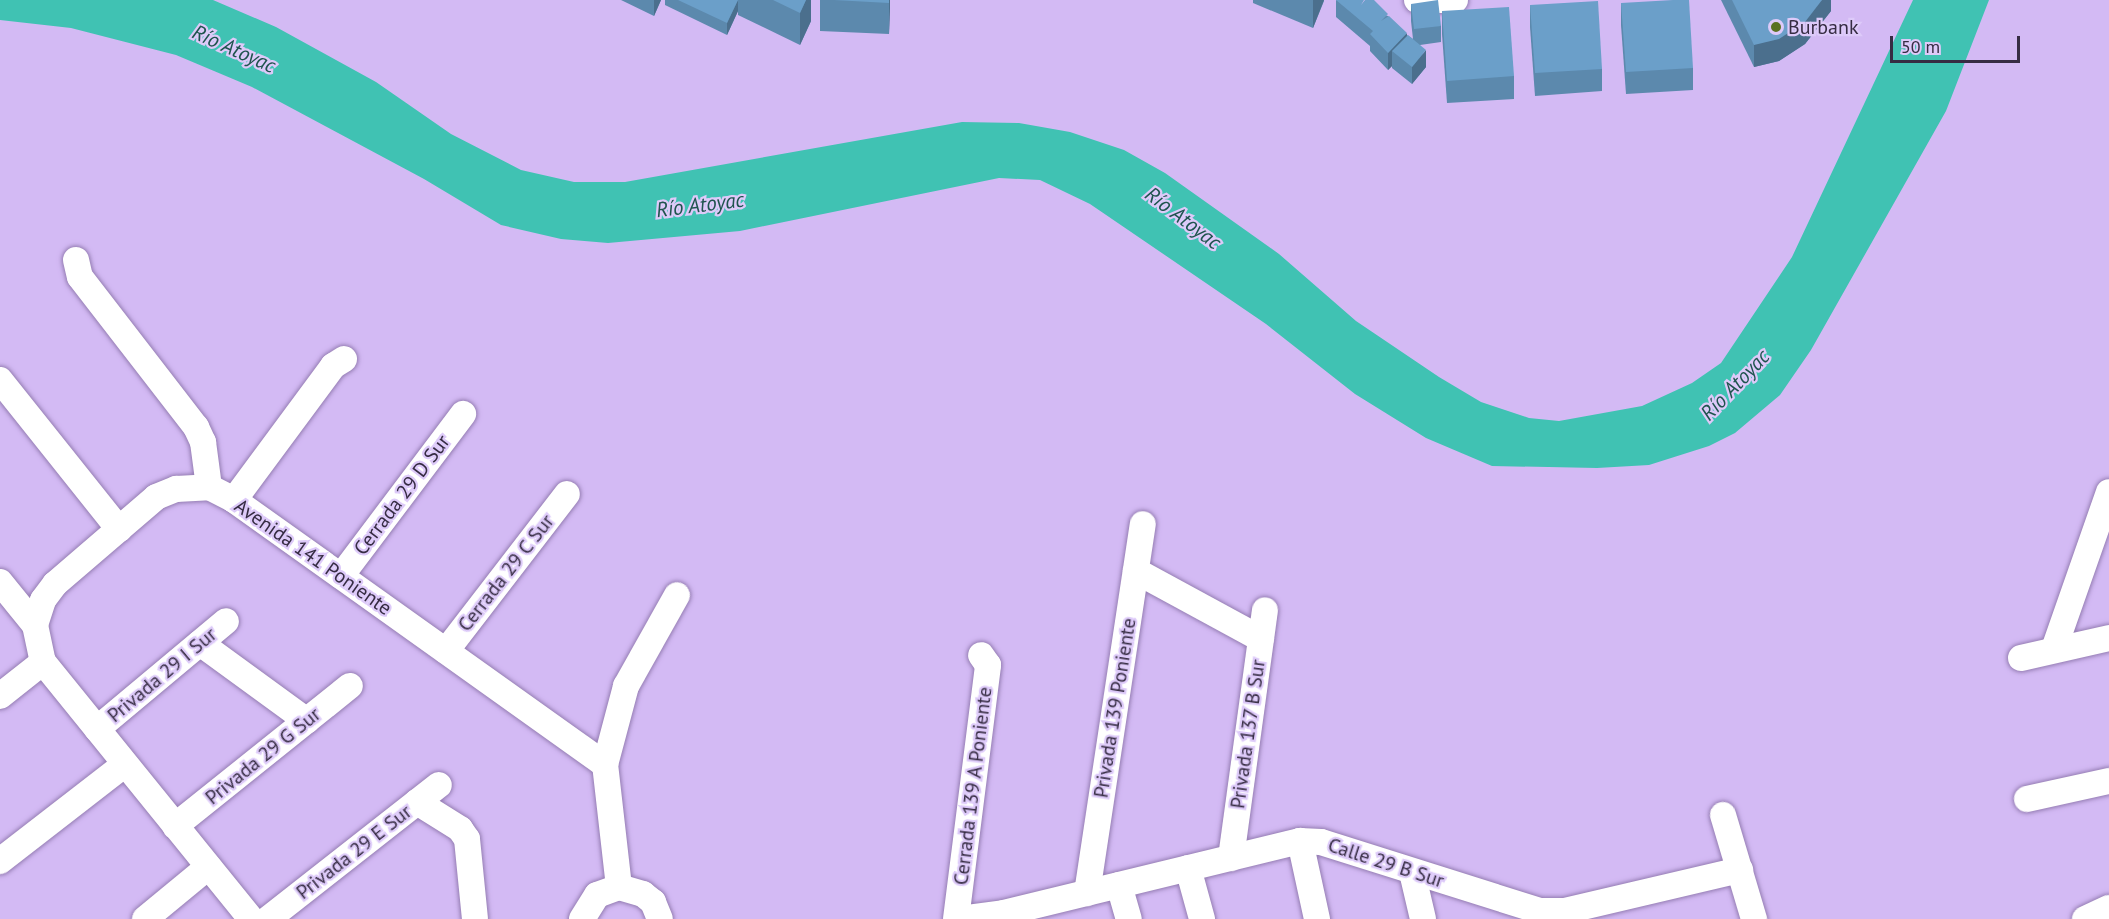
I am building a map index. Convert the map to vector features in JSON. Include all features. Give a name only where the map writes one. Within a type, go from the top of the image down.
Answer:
[{"type":"street","points":[[1417,0],[1455,0]]},
{"type":"street","points":[[35,625],[44,600],[55,584],[156,497],[176,489],[209,487],[203,442],[196,427],[80,277],[76,260]]},
{"type":"street","points":[[234,500],[333,366],[344,359]]},
{"type":"street","points":[[0,380],[119,529]]},
{"type":"street","name":"Cerrada 29 D Sur","points":[[341,576],[463,414]]},
{"type":"street","name":"Avenida 141 Poniente","points":[[209,487],[234,500],[605,765]]},
{"type":"street","points":[[2054,649],[2109,492]]},
{"type":"street","name":"Cerrada 29 C Sur","points":[[446,651],[567,494]]},
{"type":"street","name":"Privada 139 Poniente","points":[[1087,893],[1143,524]]},
{"type":"street","points":[[1136,571],[1261,639]]},
{"type":"street","points":[[0,582],[35,625],[43,662],[250,919]]},
{"type":"street","points":[[619,887],[605,765],[626,686],[676,595]]},
{"type":"street","name":"Privada 137 B Sur","points":[[1231,858],[1265,610]]},
{"type":"street","name":"Privada 29 I Sur","points":[[97,729],[226,621]]},
{"type":"street","points":[[2021,658],[2109,638]]},
{"type":"street","points":[[200,643],[307,720]]},
{"type":"street","name":"Cerrada 139 A Poniente","points":[[958,919],[988,665],[981,655]]},
{"type":"street","points":[[0,696],[43,662]]},
{"type":"street","name":"Privada 29 G Sur","points":[[175,826],[350,686]]},
{"type":"street","points":[[0,861],[125,764]]},
{"type":"street","points":[[2026,799],[2109,781]]},
{"type":"street","name":"Privada 29 E Sur","points":[[268,919],[439,785]]},
{"type":"street","points":[[417,802],[460,829],[466,839],[475,919]]},
{"type":"street","points":[[1724,815],[1754,919]]},
{"type":"street","points":[[1300,841],[1317,919]]},
{"type":"street","name":"Calle 29 B Sur","points":[[958,919],[1064,909],[1087,893],[1300,841],[1321,842],[1540,911],[1565,911],[1740,870]]},
{"type":"street","points":[[145,919],[208,867]]},
{"type":"street","points":[[1188,868],[1202,919]]},
{"type":"street","points":[[1412,872],[1423,919]]},
{"type":"street","points":[[1119,885],[1129,919]]},
{"type":"street","points":[[582,919],[597,895],[619,887],[643,894],[653,902],[660,919]]},
{"type":"street","points":[[2085,919],[2109,908]]},
{"type":"water","name":"Río Atoyac","points":[[0,0],[213,0],[276,27],[376,82],[451,134],[521,170],[574,182],[625,182],[962,122],[1019,123],[1070,132],[1124,150],[1165,173],[1279,254],[1356,321],[1439,377],[1481,402],[1529,418],[1559,421],[1642,406],[1692,383],[1721,363],[1792,257],[1913,0],[1989,0],[1946,111],[1811,350],[1780,395],[1735,433],[1709,446],[1649,465],[1597,468],[1492,466],[1426,438],[1355,394],[1266,324],[1090,204],[1040,180],[999,178],[740,231],[608,243],[561,239],[501,225],[424,179],[252,87],[176,55],[71,28],[0,20]]},
{"type":"building","points":[[678,0],[738,0],[727,23]]},
{"type":"building","points":[[773,0],[806,0],[800,13]]},
{"type":"building","points":[[834,0],[889,0],[889,3]]},
{"type":"building","points":[[1336,0],[1364,0],[1361,5],[1365,0],[1374,0],[1388,14],[1381,21],[1389,16],[1407,33],[1388,53],[1370,34],[1373,31]]},
{"type":"building","points":[[1438,0],[1441,26],[1414,29],[1411,4]]},
{"type":"building","points":[[1689,0],[1693,68],[1626,72],[1621,3]]},
{"type":"building","points":[[1732,0],[1822,0],[1805,22],[1779,39],[1754,45]]},
{"type":"building","points":[[1598,1],[1602,69],[1535,73],[1530,5]]},
{"type":"building","points":[[1509,7],[1514,76],[1447,81],[1442,11]]},
{"type":"building","points":[[1408,35],[1426,50],[1412,67],[1392,51]]},
{"type":"place","name":"Burbank","points":[[1776,27]]}]
